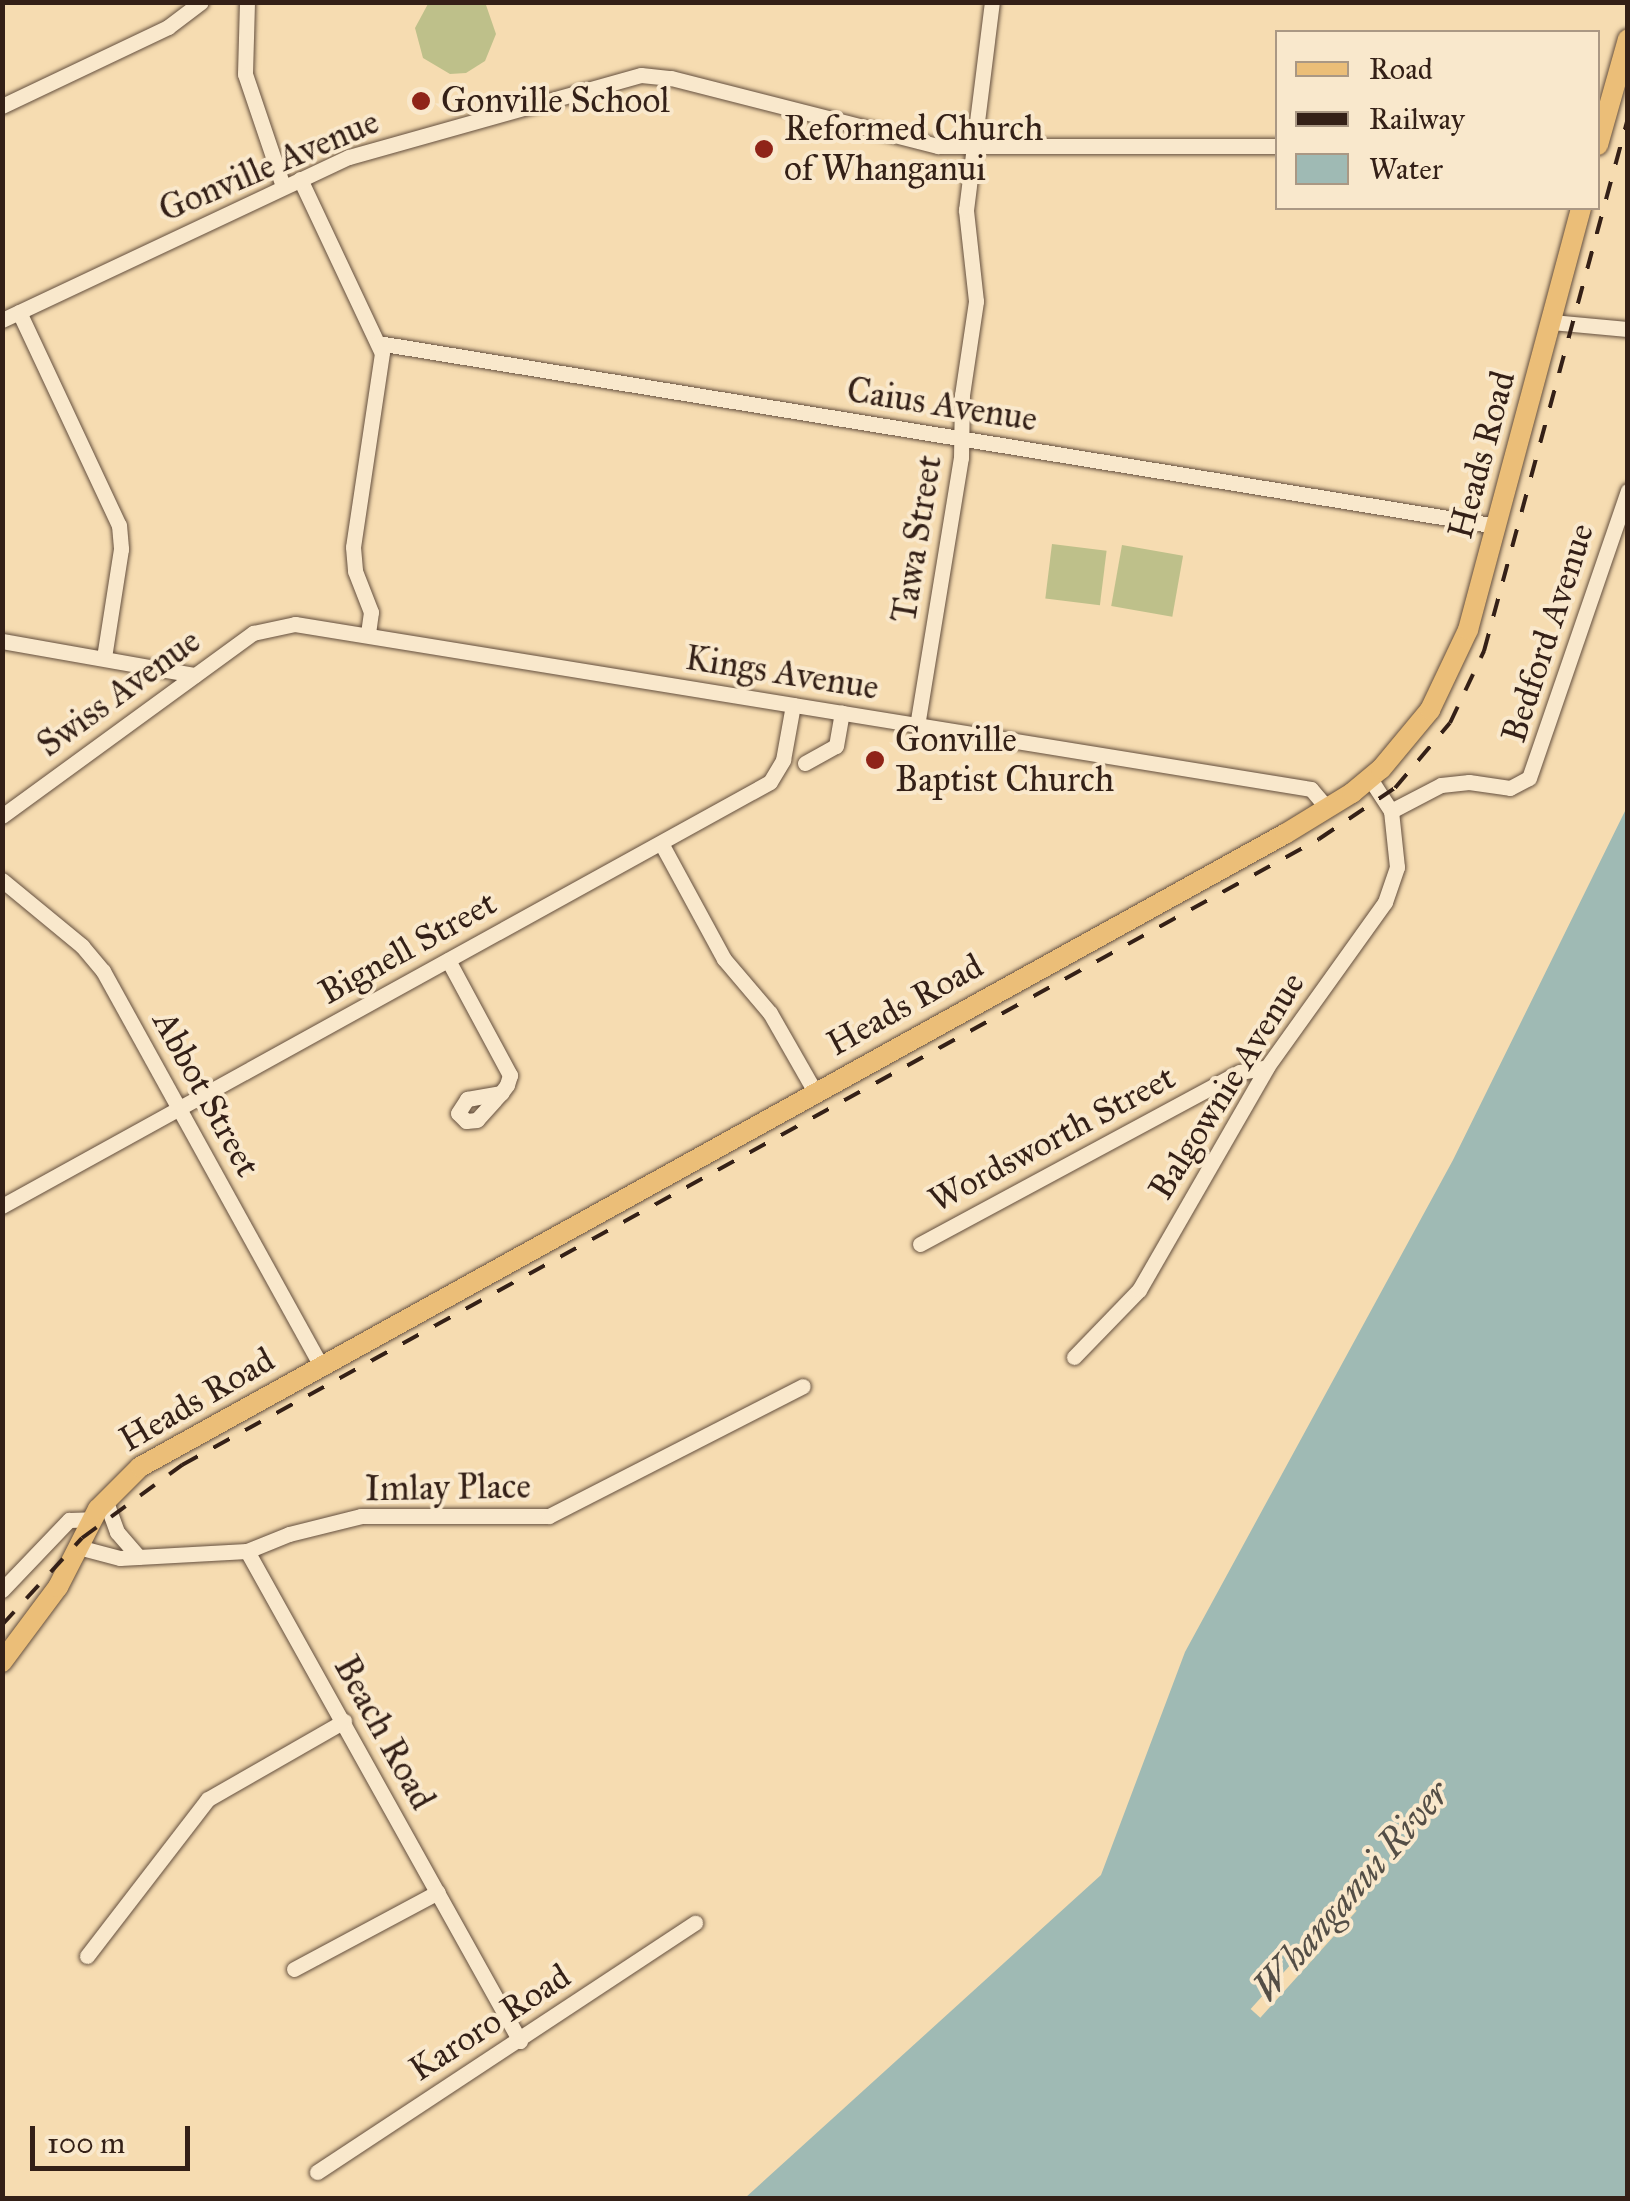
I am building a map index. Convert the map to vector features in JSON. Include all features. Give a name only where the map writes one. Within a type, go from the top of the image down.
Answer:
[{"type":"main road","points":[[1600,138],[1628,40]]},
{"type":"main road","name":"Heads Road","points":[[2,1662],[68,1569],[105,1499],[126,1478],[171,1448],[1328,809],[1370,779],[1416,728],[1444,686],[1468,630],[1580,210]]},
{"type":"street","points":[[2,106],[168,28],[201,2]]},
{"type":"street","points":[[247,2],[246,74],[284,186]]},
{"type":"street","name":"Tawa Street","points":[[918,726],[962,439],[962,395],[976,302],[966,210],[992,2]]},
{"type":"street","name":"Gonville Avenue","points":[[2,320],[300,178],[360,154],[641,75],[671,78],[916,142],[973,148],[1220,142],[1275,146]]},
{"type":"street","points":[[300,178],[378,343],[381,368],[353,547],[355,571],[371,612],[368,634]]},
{"type":"street","points":[[19,312],[119,526],[121,549],[104,658]]},
{"type":"street","points":[[1551,322],[1628,329]]},
{"type":"street","name":"Caius Avenue","points":[[378,343],[1496,526]]},
{"type":"street","name":"Bedford Avenue","points":[[1392,811],[1441,784],[1517,786],[1534,772],[1628,491]]},
{"type":"street","name":"Kings Avenue","points":[[275,625],[368,634],[1311,789],[1328,809]]},
{"type":"street","name":"Swiss Avenue","points":[[2,816],[253,633],[275,625]]},
{"type":"street","points":[[2,641],[195,674]]},
{"type":"street","name":"Bignell Street","points":[[2,1206],[770,782],[784,760],[792,705]]},
{"type":"street","points":[[805,763],[836,746],[842,713]]},
{"type":"street","name":"Balgownie Avenue","points":[[1074,1357],[1139,1290],[1266,1067],[1390,891],[1397,868],[1392,811],[1370,779]]},
{"type":"street","points":[[661,842],[724,959],[770,1013],[815,1092]]},
{"type":"street","name":"Abbot Street","points":[[2,880],[82,946],[103,970],[321,1366]]},
{"type":"street","points":[[448,960],[507,1066],[510,1075],[501,1093]]},
{"type":"street","name":"Wordsworth Street","points":[[920,1244],[1248,1067],[1266,1067]]},
{"type":"street","name":"Imlay Place","points":[[247,1550],[289,1534],[361,1516],[550,1516],[803,1386]]},
{"type":"street","points":[[105,1499],[118,1532],[138,1557]]},
{"type":"street","points":[[2,1590],[74,1516],[92,1519]]},
{"type":"street","points":[[43,1548],[68,1569]]},
{"type":"street","points":[[78,1548],[120,1558],[247,1550]]},
{"type":"street","name":"Beach Road","points":[[247,1550],[520,2040]]},
{"type":"street","points":[[86,1956],[208,1798],[344,1721]]},
{"type":"street","points":[[294,1969],[438,1892]]},
{"type":"street","name":"Karoro Road","points":[[318,2172],[695,1923]]},
{"type":"green space","points":[[429,2],[486,5],[496,34],[485,61],[466,73],[450,74],[423,58],[415,28]]},
{"type":"green space","points":[[1052,544],[1107,551],[1100,605],[1045,599]]},
{"type":"green space","points":[[1122,545],[1183,556],[1172,617],[1111,606]]},
{"type":"water","name":"Whanganui River","points":[[1627,807],[1627,2198],[745,2198],[1101,1875],[1185,1652],[1453,1160]]},
{"type":"pier","points":[[1347,1902],[1357,1911],[1260,2018],[1251,2009]]},
{"type":"railway","points":[[2,1625],[82,1538],[182,1465],[1319,839],[1395,788],[1450,723],[1484,651],[1628,118]]},
{"type":"place","name":"Gonville School","points":[[421,101]]},
{"type":"place","name":"Reformed Church of Whanganui","points":[[764,149]]},
{"type":"place","name":"Gonville Baptist Church","points":[[875,760]]}]
